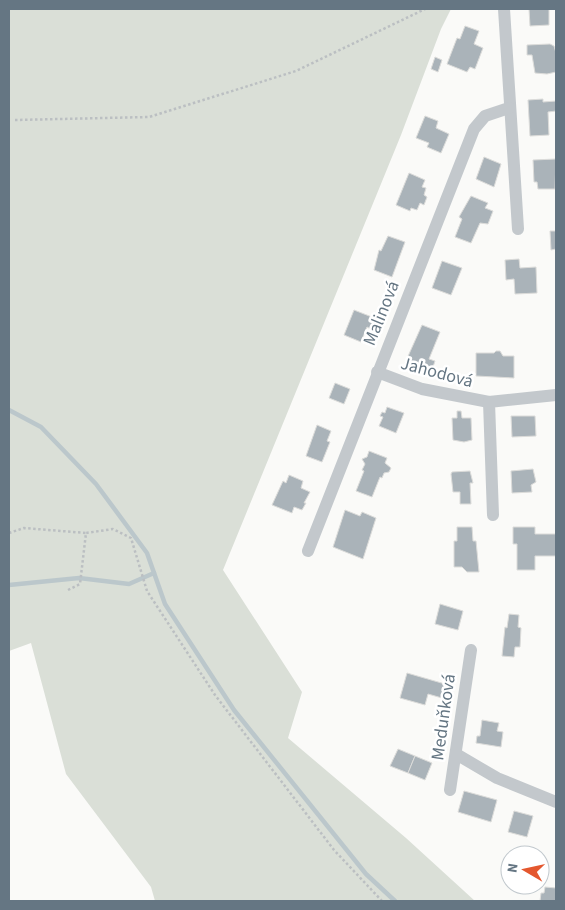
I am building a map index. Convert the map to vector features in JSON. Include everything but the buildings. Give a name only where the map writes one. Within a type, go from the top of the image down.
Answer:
[{"type":"street","points":[[504,9],[518,229]]},
{"type":"street","name":"Malinová","points":[[308,550],[376,372],[474,129],[485,116],[509,108]]},
{"type":"street","name":"Jahodová","points":[[376,372],[422,389],[490,402],[556,396]]},
{"type":"street","name":"Jahodová","points":[[490,402],[493,515]]},
{"type":"street","name":"Meduňková","points":[[450,790],[471,650]]},
{"type":"street","points":[[456,754],[497,778],[556,802]]},
{"type":"path","points":[[15,120],[149,117],[296,71],[425,9]]},
{"type":"path","points":[[9,533],[24,528],[86,533],[113,529],[131,538],[148,591],[215,695],[334,850],[382,901]]},
{"type":"path","points":[[68,590],[80,584],[86,533]]},
{"type":"shaded area","points":[[9,9],[451,9],[441,29],[401,135],[223,570],[302,692],[288,738],[406,838],[475,901],[155,901],[151,887],[66,774],[31,643],[9,651]]},
{"type":"waterway","points":[[9,410],[41,427],[96,484],[147,553],[165,604],[234,710],[366,874],[395,901]]},
{"type":"waterway","points":[[9,585],[79,578],[129,584],[154,573]]}]
